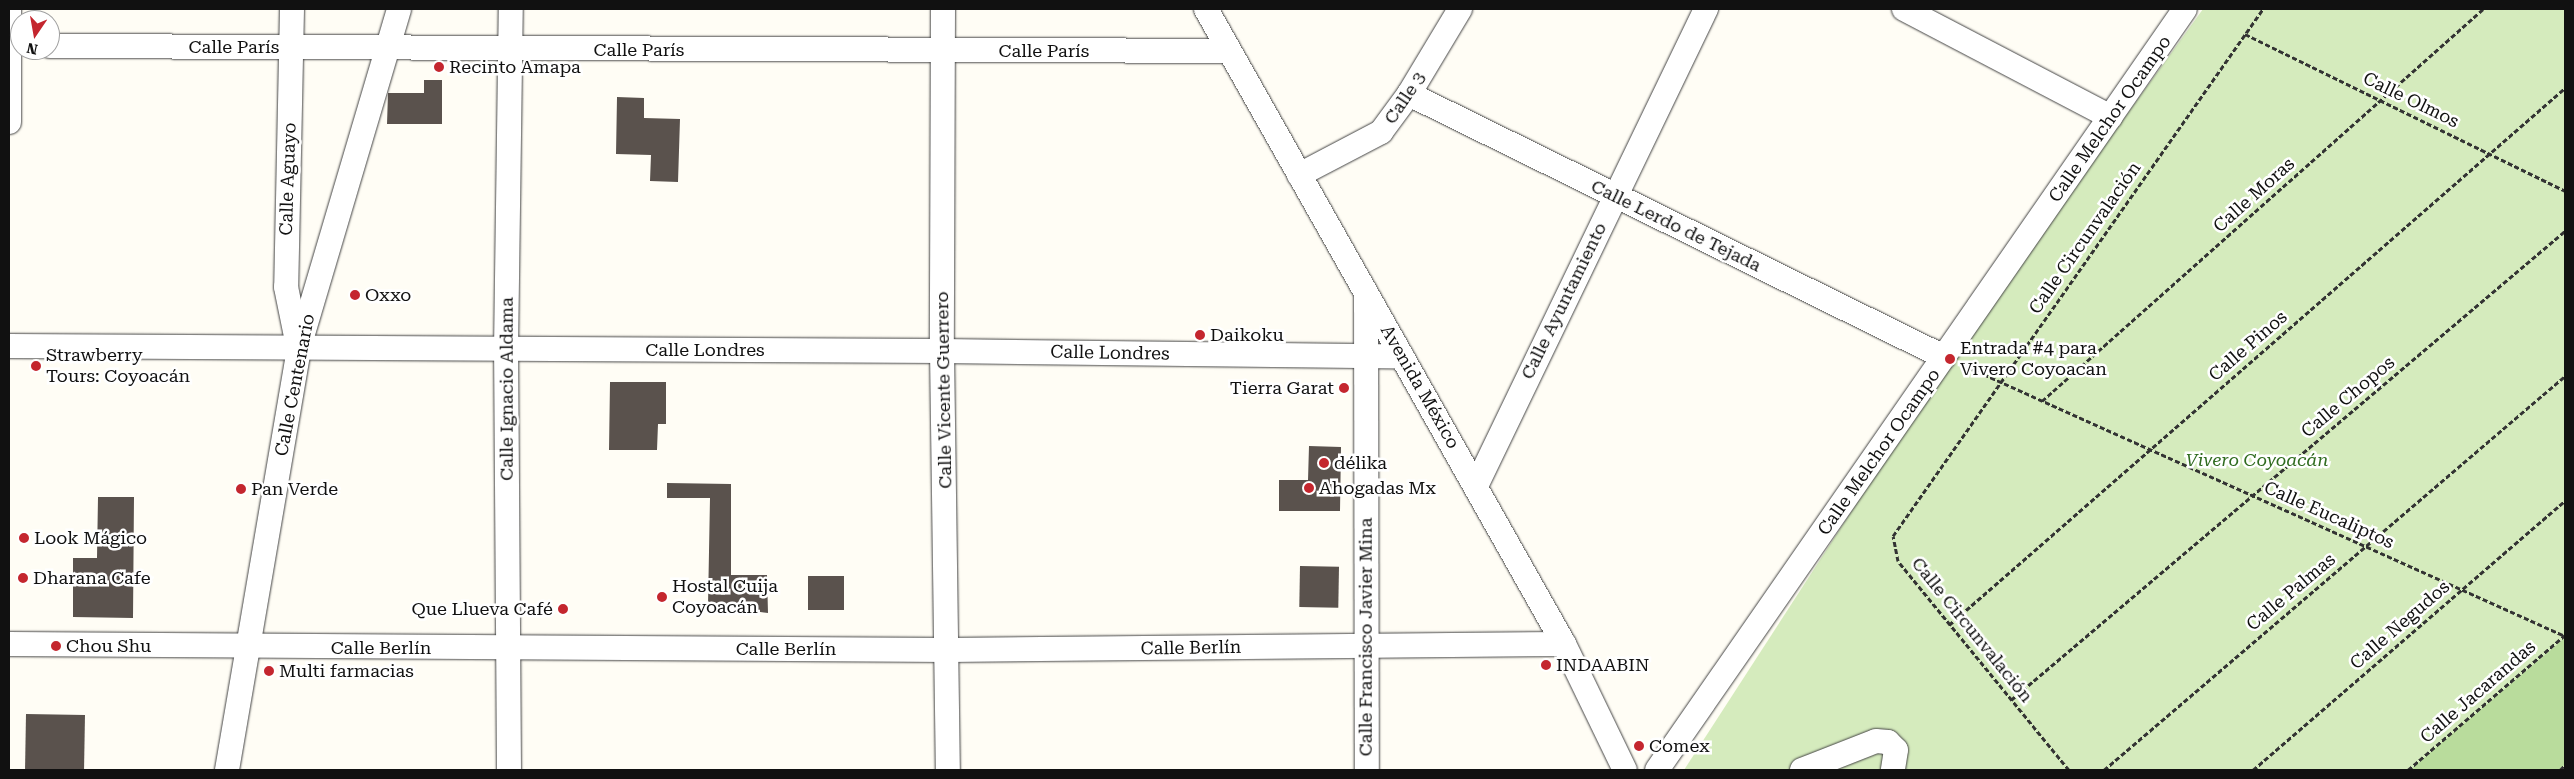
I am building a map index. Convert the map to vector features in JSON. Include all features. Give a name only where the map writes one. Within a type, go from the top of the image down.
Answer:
[{"type":"street","name":"Calle Aguayo","points":[[292,9],[286,287],[299,347]]},
{"type":"street","name":"Calle Centenario","points":[[227,770],[299,347],[398,9]]},
{"type":"street","name":"Calle Ignacio Aldama","points":[[509,770],[506,350],[511,9]]},
{"type":"street","name":"Calle Vicente Guerrero","points":[[943,9],[942,351],[948,650],[948,770]]},
{"type":"street","name":"Avenida México","points":[[1206,9],[1228,52],[1564,644],[1625,770]]},
{"type":"street","name":"Calle 3","points":[[1299,175],[1382,132],[1409,94],[1460,9]]},
{"type":"street","name":"Calle Ayuntamiento","points":[[1476,486],[1614,196],[1706,9]]},
{"type":"street","points":[[1904,9],[2111,117]]},
{"type":"street","name":"Calle Melchor Ocampo","points":[[1657,770],[2185,9]]},
{"type":"street","name":"Calle París","points":[[60,46],[1228,52]]},
{"type":"street","points":[[9,122],[12,60]]},
{"type":"street","name":"Calle Lerdo de Tejada","points":[[1409,94],[1944,357]]},
{"type":"street","name":"Calle Francisco Javier Mina","points":[[1366,293],[1364,355],[1367,770]]},
{"type":"street","name":"Calle Londres","points":[[9,346],[942,351],[1364,355],[1402,357]]},
{"type":"street","name":"Calle Berlín","points":[[9,644],[948,650],[1564,644]]},
{"type":"street","points":[[1802,770],[1876,741],[1888,742],[1896,750],[1893,770]]},
{"type":"path","name":"Calle Circunvalación","points":[[2069,770],[1898,561],[1893,536],[2263,9]]},
{"type":"path","name":"Calle Moras","points":[[2042,401],[2483,9]]},
{"type":"path","name":"Calle Olmos","points":[[2245,34],[2565,191]]},
{"type":"path","name":"Calle Pinos","points":[[1949,625],[2565,88]]},
{"type":"path","name":"Calle Chopos","points":[[2011,700],[2565,231]]},
{"type":"path","name":"Calle Eucaliptos","points":[[1944,357],[2565,636]]},
{"type":"path","name":"Calle Palmas","points":[[2104,770],[2565,376]]},
{"type":"path","name":"Calle Negudos","points":[[2253,770],[2565,501]]},
{"type":"path","name":"Calle Jacarandas","points":[[2408,770],[2565,636]]},
{"type":"path","points":[[2560,770],[2565,765]]},
{"type":"green space","name":"Vivero Coyoacán","points":[[2203,9],[2565,9],[2565,770],[1684,770],[1950,359]]},
{"type":"green space","points":[[2565,638],[2565,764],[2559,770],[2410,770]]},
{"type":"building","points":[[424,80],[442,80],[442,124],[387,124],[388,93],[424,93]]},
{"type":"building","points":[[617,97],[644,98],[644,118],[680,119],[678,182],[650,181],[651,155],[616,154]]},
{"type":"building","points":[[610,382],[666,382],[666,424],[658,424],[657,450],[609,450]]},
{"type":"building","name":"Ahogadas Mx","points":[[1309,446],[1341,447],[1340,511],[1279,511],[1279,480],[1308,480]]},
{"type":"building","points":[[667,483],[731,484],[731,575],[767,575],[768,613],[708,605],[710,498],[667,498]]},
{"type":"building","points":[[98,497],[134,497],[133,618],[73,617],[73,558],[97,558]]},
{"type":"building","points":[[1300,566],[1339,567],[1338,608],[1299,607]]},
{"type":"building","points":[[808,576],[844,576],[844,610],[808,610]]},
{"type":"building","points":[[26,714],[85,715],[84,770],[25,770]]},
{"type":"place","name":"Recinto Amapa","points":[[439,67]]},
{"type":"place","name":"Oxxo","points":[[355,295]]},
{"type":"place","name":"Daikoku","points":[[1200,335]]},
{"type":"place","name":"Entrada #4 para Vivero Coyoacan","points":[[1950,359]]},
{"type":"place","name":"Strawberry Tours: Coyoacán","points":[[36,366]]},
{"type":"place","name":"Tierra Garat","points":[[1344,388]]},
{"type":"place","name":"délika","points":[[1324,463]]},
{"type":"place","name":"Ahogadas Mx","points":[[1309,488]]},
{"type":"place","name":"Pan Verde","points":[[241,489]]},
{"type":"place","name":"Look Mágico","points":[[24,538]]},
{"type":"place","name":"Dharana Cafe","points":[[23,578]]},
{"type":"place","name":"Hostal Cuija Coyoacán","points":[[662,597]]},
{"type":"place","name":"Que Llueva Café","points":[[563,609]]},
{"type":"place","name":"Chou Shu","points":[[56,646]]},
{"type":"place","name":"INDAABIN","points":[[1546,665]]},
{"type":"place","name":"Multi farmacias","points":[[269,671]]},
{"type":"place","name":"Comex","points":[[1639,746]]}]
